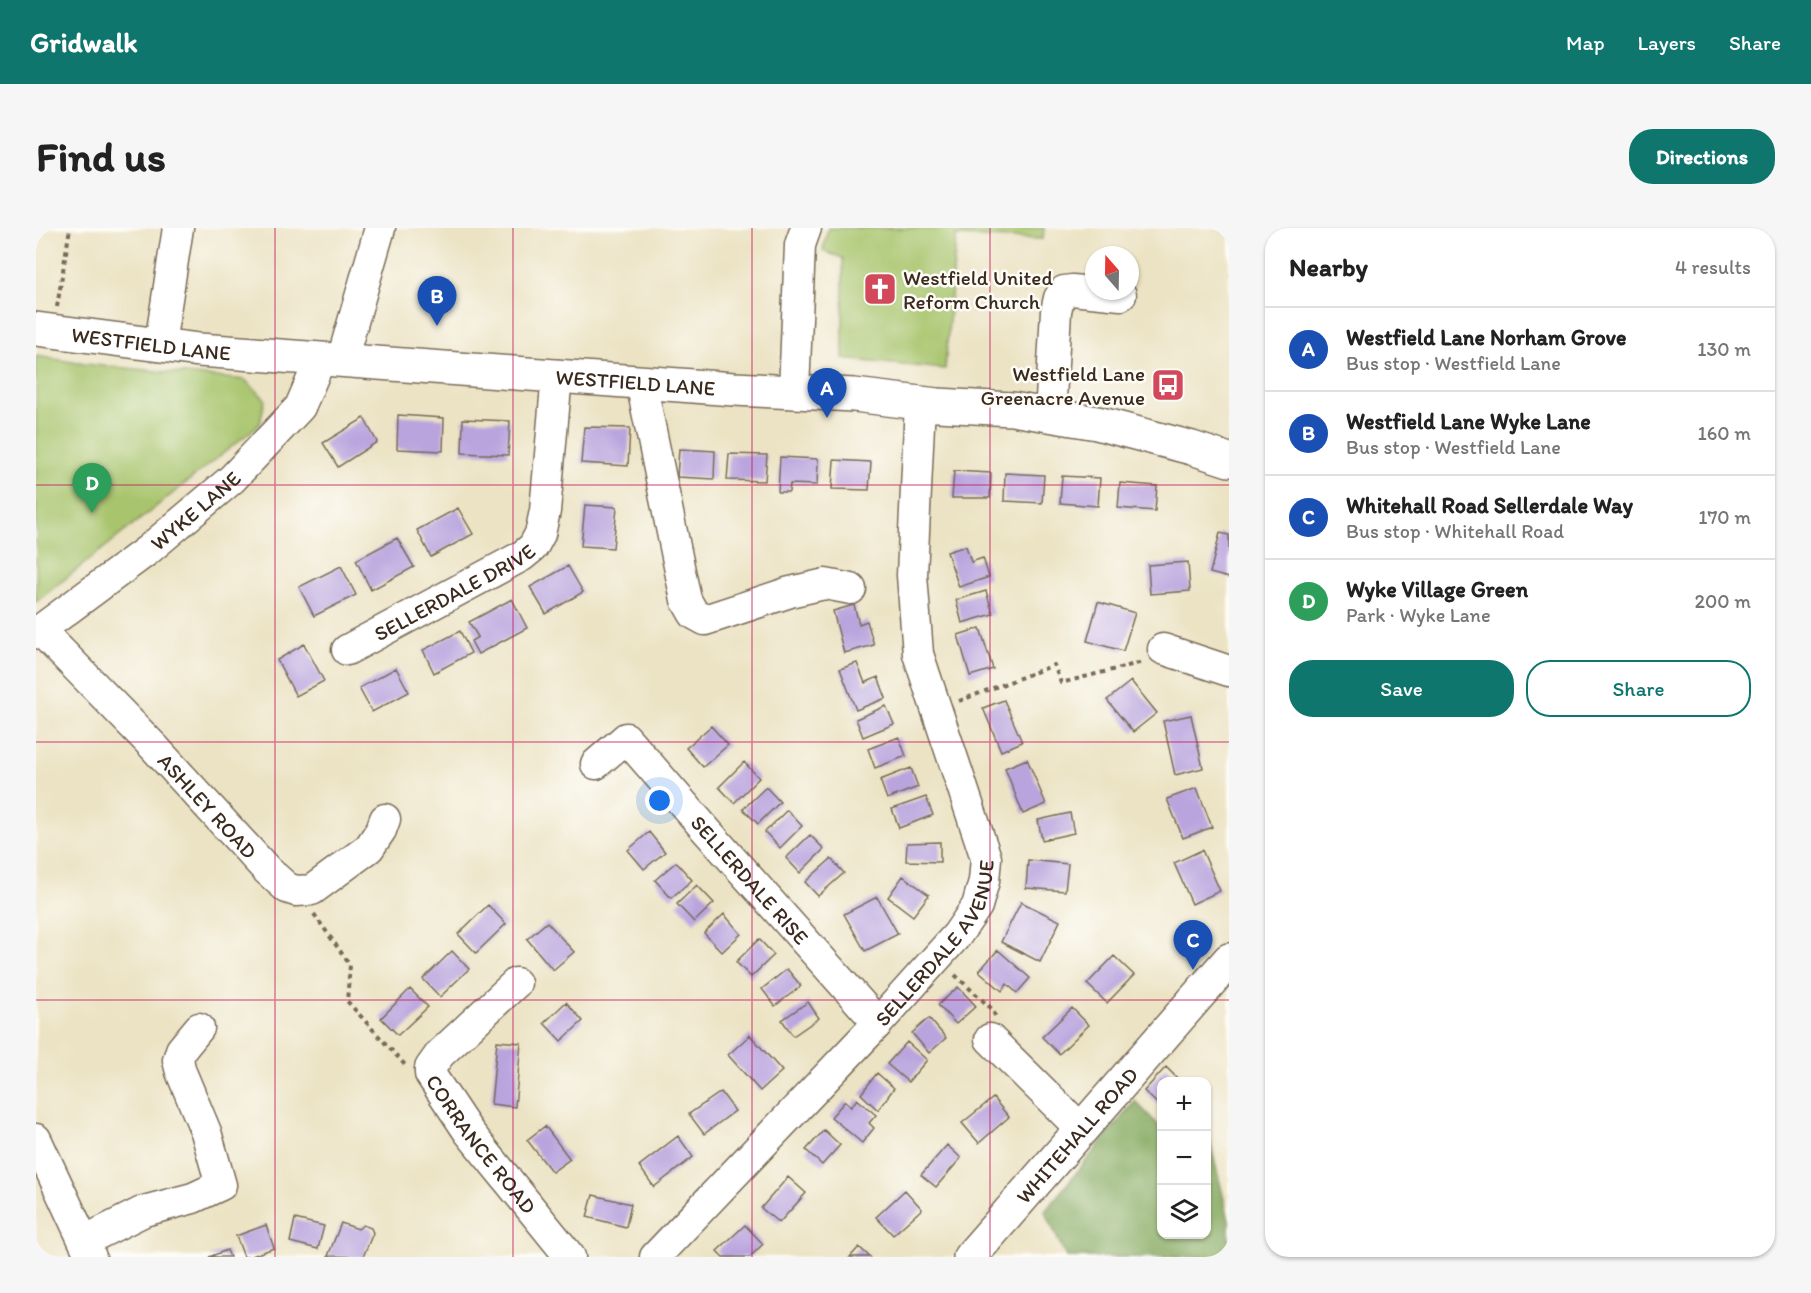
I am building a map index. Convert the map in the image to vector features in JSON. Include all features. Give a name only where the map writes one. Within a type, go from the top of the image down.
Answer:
[{"type":"main road","name":"WESTFIELD LANE","points":[[44,330],[199,350],[854,395],[920,403],[1012,409],[1097,423],[1229,460]]},
{"type":"main road","name":"WHITEHALL ROAD","points":[[970,1257],[1229,960]]},
{"type":"street","points":[[160,344],[178,228]]},
{"type":"street","name":"WYKE LANE","points":[[38,632],[148,550],[232,479],[300,407],[332,359],[381,228]]},
{"type":"street","points":[[794,392],[800,245],[806,228]]},
{"type":"street","points":[[1050,416],[1059,298],[1064,291],[1085,291]]},
{"type":"street","name":"SELLERDALE DRIVE","points":[[347,650],[522,556],[533,547],[540,534],[545,511],[557,375]]},
{"type":"street","points":[[641,382],[686,600],[694,614],[705,620],[790,592],[825,584],[851,589]]},
{"type":"street","name":"SELLERDALE AVENUE","points":[[655,1257],[878,1023],[957,935],[977,906],[984,881],[986,858],[918,654],[912,575],[920,403]]},
{"type":"street","name":"ASHLEY ROAD","points":[[38,632],[154,747],[267,870],[287,888],[304,892]]},
{"type":"street","points":[[1163,649],[1229,671]]},
{"type":"street","name":"SELLERDALE RISE","points":[[596,764],[626,738],[878,1023]]},
{"type":"street","points":[[304,892],[312,890],[369,848],[381,830],[385,819]]},
{"type":"street","name":"CORRANCE ROAD","points":[[516,983],[440,1054],[430,1068],[430,1074],[468,1131],[570,1257]]},
{"type":"street","points":[[36,1139],[88,1249],[144,1211],[193,1198],[221,1185],[206,1132],[178,1060],[181,1050],[199,1028]]},
{"type":"street","points":[[990,1039],[1081,1129]]},
{"type":"path","points":[[44,330],[70,228]]},
{"type":"path","points":[[935,710],[1054,665],[1061,683],[1145,662],[1163,649]]},
{"type":"path","points":[[304,892],[307,904],[350,965],[347,1001],[410,1070],[430,1074]]},
{"type":"path","points":[[937,958],[993,1010],[997,1023],[990,1039]]},
{"type":"green space","points":[[828,228],[1044,228],[1043,239],[956,236],[945,369],[843,359],[843,258],[823,251]]},
{"type":"green space","points":[[36,356],[85,364],[245,380],[265,399],[260,424],[36,602]]},
{"type":"green space","points":[[1135,1101],[1157,1124],[1157,1239],[1211,1239],[1211,1146],[1229,1220],[1229,1257],[1066,1257],[1045,1211]]},
{"type":"building","points":[[398,415],[444,418],[443,451],[397,449]]},
{"type":"building","points":[[364,418],[377,442],[338,467],[323,443]]},
{"type":"building","points":[[463,419],[510,421],[508,455],[462,453]]},
{"type":"building","points":[[584,427],[630,428],[628,466],[581,463]]},
{"type":"building","points":[[679,449],[715,451],[714,479],[677,477]]},
{"type":"building","points":[[729,454],[767,455],[765,481],[727,480]]},
{"type":"building","points":[[780,457],[818,459],[817,485],[790,484],[789,492],[778,492]]},
{"type":"building","points":[[834,460],[871,462],[869,490],[832,489]]},
{"type":"building","points":[[954,471],[991,473],[990,498],[952,498]]},
{"type":"building","points":[[1005,473],[1044,475],[1042,503],[1004,501]]},
{"type":"building","points":[[1062,476],[1100,478],[1098,506],[1060,503]]},
{"type":"building","points":[[1120,483],[1157,486],[1155,511],[1118,508]]},
{"type":"building","points":[[585,505],[617,507],[613,548],[581,546]]},
{"type":"building","points":[[458,508],[473,534],[431,557],[417,530]]},
{"type":"building","points":[[1220,533],[1229,535],[1229,578],[1210,573]]},
{"type":"building","points":[[397,538],[414,567],[371,590],[356,560]]},
{"type":"building","points":[[966,546],[971,562],[983,558],[989,577],[959,587],[947,552]]},
{"type":"building","points":[[1188,562],[1190,591],[1150,594],[1148,565]]},
{"type":"building","points":[[341,566],[356,595],[314,616],[299,587]]},
{"type":"building","points":[[568,566],[583,592],[546,614],[530,587]]},
{"type":"building","points":[[986,591],[993,614],[962,623],[956,600]]},
{"type":"building","points":[[512,599],[527,628],[478,654],[471,641],[478,637],[469,622]]},
{"type":"building","points":[[1098,602],[1135,613],[1123,651],[1087,641]]},
{"type":"building","points":[[854,605],[859,624],[867,621],[874,645],[844,653],[833,611]]},
{"type":"building","points":[[980,628],[993,669],[970,676],[958,635]]},
{"type":"building","points":[[460,631],[471,653],[434,673],[423,650]]},
{"type":"building","points":[[304,644],[324,681],[296,696],[277,660]]},
{"type":"building","points":[[857,663],[865,683],[878,677],[886,698],[856,710],[840,669]]},
{"type":"building","points":[[396,668],[409,692],[372,712],[359,688]]},
{"type":"building","points":[[1131,681],[1157,713],[1133,732],[1107,700]]},
{"type":"building","points":[[1004,700],[1022,742],[1001,751],[983,708]]},
{"type":"building","points":[[886,706],[894,724],[863,737],[856,719]]},
{"type":"building","points":[[1191,715],[1203,768],[1175,775],[1163,721]]},
{"type":"building","points":[[711,726],[728,745],[703,767],[686,748]]},
{"type":"building","points":[[899,737],[906,756],[875,768],[868,749]]},
{"type":"building","points":[[1027,759],[1046,804],[1023,814],[1005,768]]},
{"type":"building","points":[[744,762],[759,778],[734,803],[719,787]]},
{"type":"building","points":[[911,768],[918,787],[887,799],[880,780]]},
{"type":"building","points":[[766,787],[780,802],[758,824],[743,809]]},
{"type":"building","points":[[1197,788],[1212,827],[1183,838],[1167,799]]},
{"type":"building","points":[[926,797],[933,815],[899,828],[892,809]]},
{"type":"building","points":[[787,810],[802,826],[780,848],[765,832]]},
{"type":"building","points":[[1070,813],[1074,833],[1042,840],[1038,820]]},
{"type":"building","points":[[649,832],[665,852],[644,869],[628,850]]},
{"type":"building","points":[[810,835],[824,849],[800,873],[786,858]]},
{"type":"building","points":[[940,842],[940,862],[906,861],[907,843]]},
{"type":"building","points":[[1202,850],[1220,891],[1192,904],[1174,863]]},
{"type":"building","points":[[831,859],[844,873],[818,896],[805,882]]},
{"type":"building","points":[[1028,860],[1068,864],[1065,891],[1026,888]]},
{"type":"building","points":[[676,862],[692,880],[671,898],[655,880]]},
{"type":"building","points":[[903,876],[929,895],[913,916],[888,897]]},
{"type":"building","points":[[697,885],[714,903],[694,922],[677,904]]},
{"type":"building","points":[[877,897],[898,934],[865,951],[844,914]]},
{"type":"building","points":[[1021,902],[1060,921],[1040,962],[1001,942]]},
{"type":"building","points":[[488,905],[506,924],[476,953],[458,934]]},
{"type":"building","points":[[724,914],[741,934],[722,952],[704,933]]},
{"type":"building","points":[[547,922],[574,952],[553,970],[527,939]]},
{"type":"building","points":[[759,939],[774,955],[751,977],[736,962]]},
{"type":"building","points":[[998,950],[1030,978],[1017,993],[1007,984],[1002,991],[979,971]]},
{"type":"building","points":[[452,951],[469,969],[440,997],[423,979]]},
{"type":"building","points":[[1114,956],[1134,975],[1107,1003],[1087,984]]},
{"type":"building","points":[[787,969],[801,986],[775,1006],[762,989]]},
{"type":"building","points":[[958,987],[976,1006],[956,1024],[938,1005]]},
{"type":"building","points":[[410,989],[428,1007],[398,1035],[381,1018]]},
{"type":"building","points":[[566,1002],[583,1021],[561,1041],[544,1023]]},
{"type":"building","points":[[808,1002],[819,1018],[793,1036],[782,1020]]},
{"type":"building","points":[[1072,1008],[1089,1025],[1059,1054],[1042,1037]]},
{"type":"building","points":[[929,1018],[946,1038],[929,1053],[912,1033]]},
{"type":"building","points":[[750,1035],[782,1071],[760,1091],[728,1055]]},
{"type":"building","points":[[497,1041],[521,1043],[515,1107],[491,1104]]},
{"type":"building","points":[[907,1042],[927,1060],[908,1082],[887,1064]]},
{"type":"building","points":[[1166,1067],[1176,1077],[1157,1077],[1157,1103],[1144,1091]]},
{"type":"building","points":[[877,1073],[894,1088],[878,1110],[861,1094]]},
{"type":"building","points":[[721,1092],[735,1111],[704,1134],[689,1114]]},
{"type":"building","points":[[993,1098],[1009,1117],[979,1143],[962,1123]]},
{"type":"building","points":[[857,1099],[876,1115],[869,1123],[874,1128],[862,1143],[831,1117],[845,1101],[851,1107]]},
{"type":"building","points":[[545,1126],[570,1159],[552,1172],[527,1140]]},
{"type":"building","points":[[824,1130],[840,1145],[822,1165],[806,1150]]},
{"type":"building","points":[[678,1136],[693,1157],[654,1187],[639,1166]]},
{"type":"building","points":[[947,1145],[961,1158],[936,1187],[921,1175]]},
{"type":"building","points":[[788,1177],[806,1193],[779,1223],[761,1208]]},
{"type":"building","points":[[905,1190],[922,1209],[893,1235],[876,1217]]},
{"type":"building","points":[[593,1195],[631,1204],[626,1227],[587,1217]]},
{"type":"building","points":[[295,1219],[324,1226],[318,1249],[290,1242]]},
{"type":"building","points":[[341,1223],[358,1229],[363,1225],[371,1228],[373,1233],[363,1257],[328,1256]]},
{"type":"building","points":[[266,1225],[274,1248],[244,1257],[236,1236]]},
{"type":"building","points":[[745,1225],[763,1244],[750,1257],[723,1257],[717,1251]]},
{"type":"building","points":[[859,1247],[870,1257],[850,1257]]},
{"type":"building","points":[[227,1250],[230,1257],[209,1257]]},
{"type":"place","name":"Westfield United Reform Church","points":[[880,289]]},
{"type":"place","name":"Westfield Lane Wyke Lane","points":[[437,326]]},
{"type":"place","name":"Westfield Lane Greenacre Avenue","points":[[1168,385]]},
{"type":"place","name":"Westfield Lane Norham Grove","points":[[827,418]]},
{"type":"place","name":"Wyke Village Green","points":[[92,513]]},
{"type":"place","name":"Whitehall Road Sellerdale Way","points":[[1193,970]]}]
